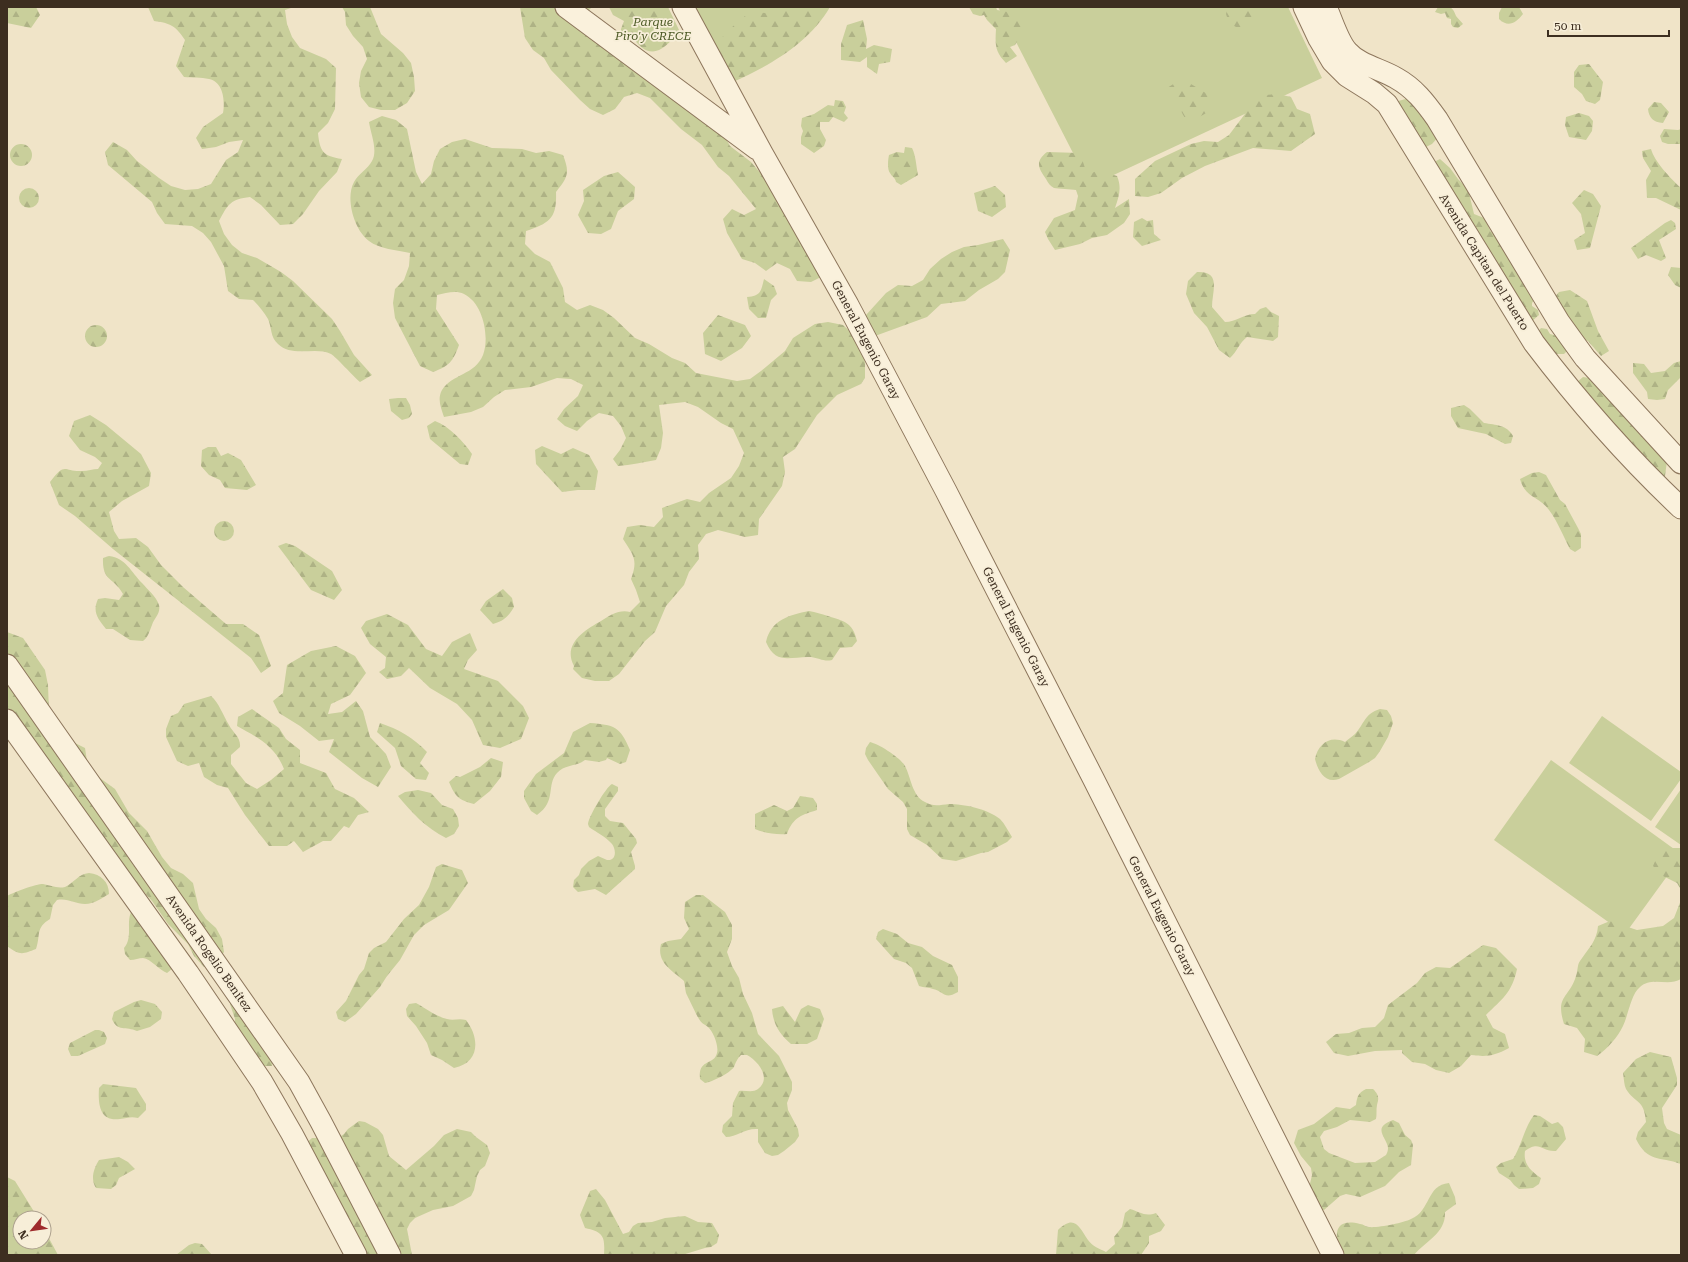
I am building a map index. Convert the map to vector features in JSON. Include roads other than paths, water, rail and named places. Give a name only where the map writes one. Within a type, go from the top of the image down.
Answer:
[{"type":"street","points":[[566,7],[762,153]]},
{"type":"street","name":"General Eugenio Garay","points":[[683,7],[762,153],[851,310],[946,491],[1098,787],[1333,1255]]},
{"type":"street","name":"Avenida Capitan del Puerto","points":[[1304,7],[1319,39],[1332,61],[1347,76],[1374,93],[1387,104],[1538,348],[1602,425],[1681,508]]},
{"type":"street","points":[[1326,7],[1347,51],[1356,59],[1396,78],[1414,90],[1425,101],[1441,125],[1559,322],[1585,358],[1681,463]]},
{"type":"street","name":"Avenida Rogelio Benítez","points":[[7,664],[299,1082],[390,1255]]},
{"type":"street","points":[[7,720],[183,966],[262,1082],[292,1134],[356,1255]]},
{"type":"park label","name":"Parque Piro'y CRECE","points":[[653,29]]}]
